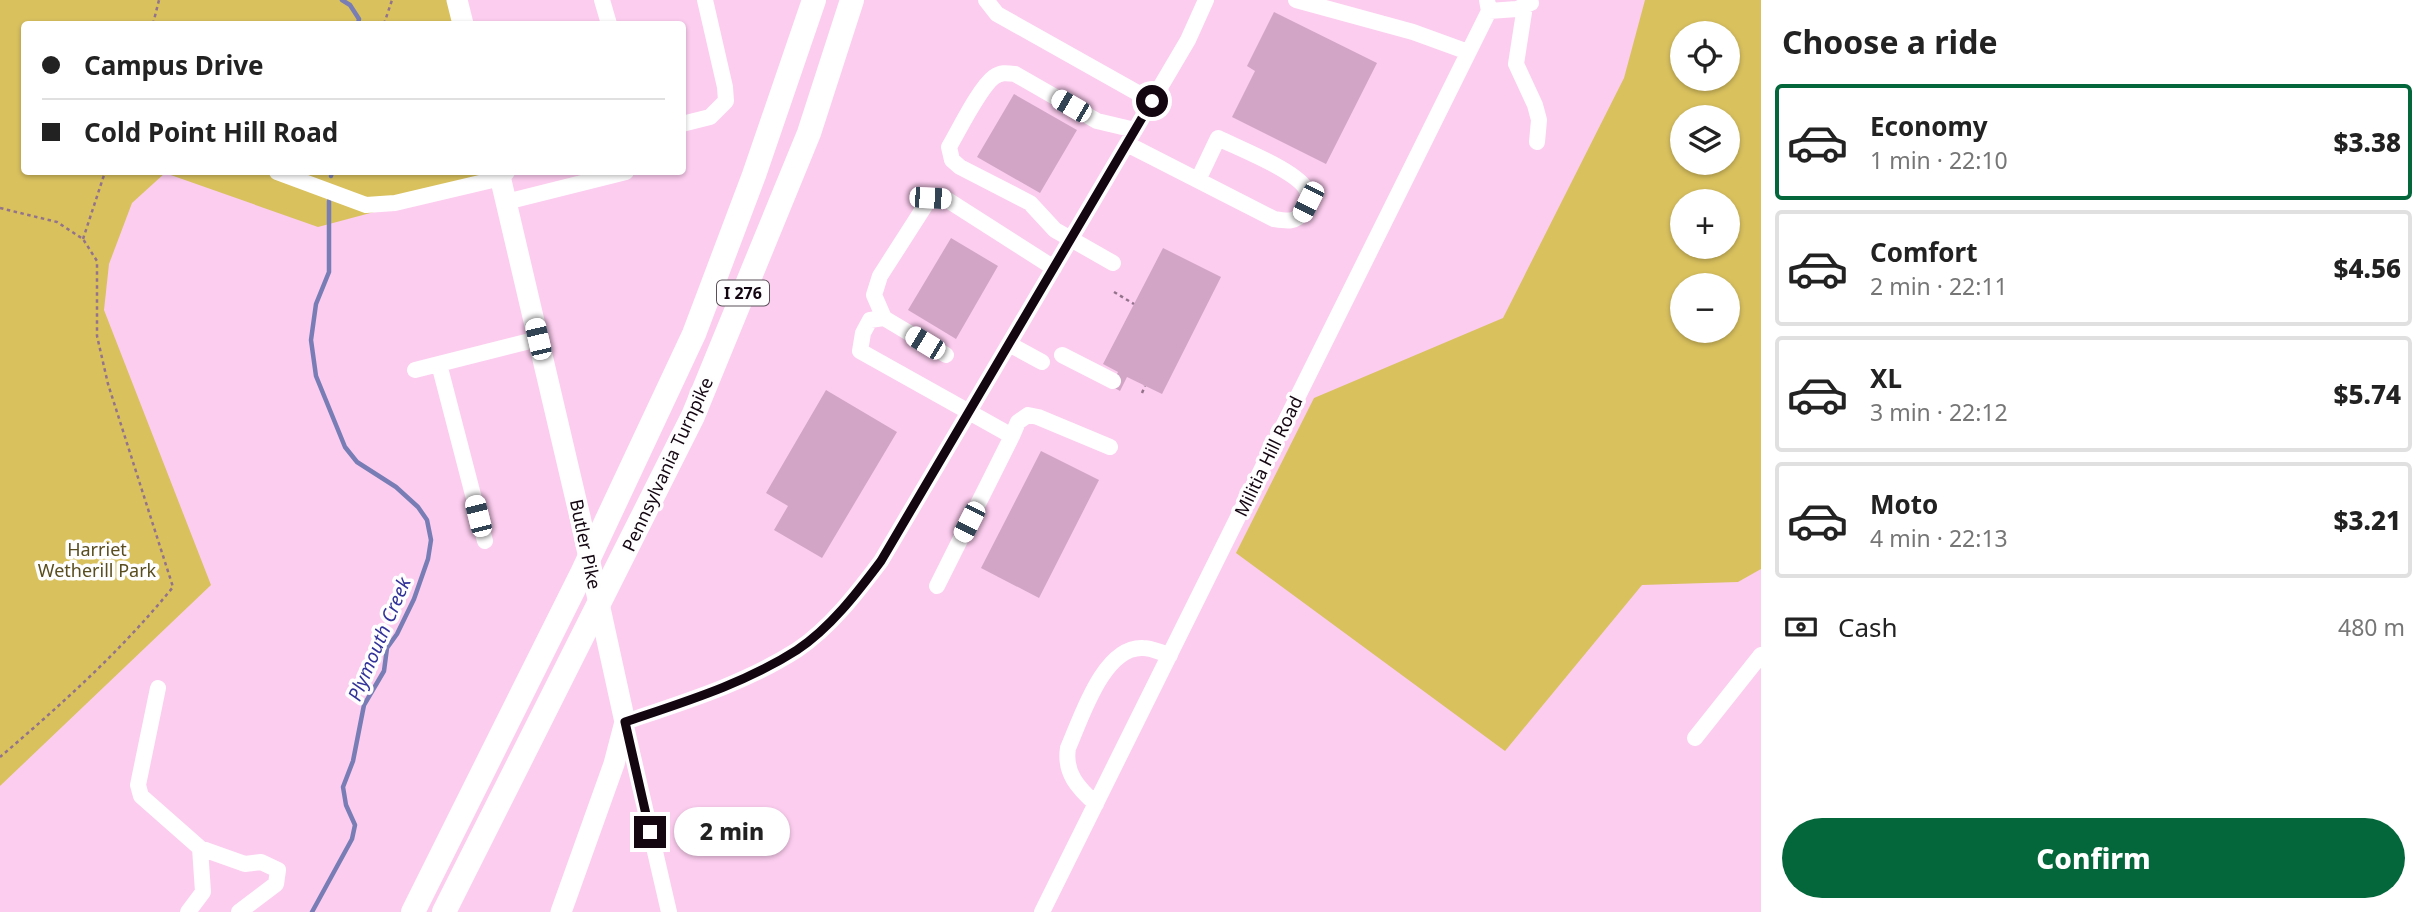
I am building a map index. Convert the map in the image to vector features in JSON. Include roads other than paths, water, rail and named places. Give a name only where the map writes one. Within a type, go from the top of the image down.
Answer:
[{"type":"highway","name":"Pennsylvania Turnpike","points":[[413,912],[602,533],[694,334],[754,175],[814,0]]},
{"type":"highway","name":"Pennsylvania Turnpike","points":[[444,912],[693,416],[809,132],[852,0]]},
{"type":"main road","points":[[457,0],[462,21]]},
{"type":"main road","name":"Butler Pike","points":[[502,175],[506,202],[625,722],[614,764],[561,912]]},
{"type":"street","points":[[602,0],[608,21]]},
{"type":"street","points":[[686,123],[710,117],[726,101],[705,0]]},
{"type":"street","points":[[986,0],[997,14],[1152,101]]},
{"type":"street","points":[[669,912],[625,722],[748,677],[799,649],[835,616],[881,561],[1188,40],[1206,0]]},
{"type":"street","points":[[1296,0],[1413,32],[1468,52]]},
{"type":"street","points":[[1488,5],[1517,9],[1529,3]]},
{"type":"street","points":[[1529,3],[1516,64],[1535,105],[1539,120],[1537,142]]},
{"type":"street","name":"Militia Hill Road","points":[[1042,912],[1468,52],[1488,5]]},
{"type":"street","points":[[1113,263],[1055,230],[1030,203],[960,167],[953,160],[949,147],[993,77],[1004,72],[1015,74],[1097,121],[1131,137],[1198,180],[1274,219],[1289,222],[1301,216],[1308,202],[1307,191],[1298,179],[1219,138],[1198,180]]},
{"type":"street","points":[[285,175],[366,205],[395,203],[498,175]]},
{"type":"street","points":[[506,202],[614,175]]},
{"type":"street","points":[[946,355],[884,318],[874,295],[880,276],[930,198],[946,199],[1054,268]]},
{"type":"street","points":[[884,318],[870,320],[863,333],[860,351],[1012,436]]},
{"type":"street","points":[[415,370],[538,339]]},
{"type":"street","points":[[1009,344],[1042,362]]},
{"type":"street","points":[[1062,355],[1113,381]]},
{"type":"street","points":[[439,364],[485,541]]},
{"type":"street","points":[[937,586],[1018,422],[1028,415],[1038,417],[1110,447]]},
{"type":"street","points":[[1096,804],[1073,780],[1066,758],[1097,682],[1112,662],[1131,650],[1143,648],[1170,655]]},
{"type":"street","points":[[1695,738],[1761,655]]},
{"type":"street","points":[[158,688],[138,785],[141,796],[200,848],[245,864],[261,862],[278,870],[276,884],[239,912]]},
{"type":"street","points":[[188,912],[203,892],[200,848]]},
{"type":"waterway","name":"Plymouth Creek","points":[[342,0],[350,5],[359,21]]},
{"type":"waterway","name":"Plymouth Creek","points":[[312,912],[352,839],[355,825],[346,805],[343,787],[353,761],[364,705],[384,671],[387,648],[414,599],[428,559],[431,540],[427,520],[418,507],[396,487],[357,462],[345,447],[316,376],[311,340],[316,304],[329,272],[329,201]]},
{"type":"park label","name":"Harriet Wetherill Park","points":[[97,559]]}]
